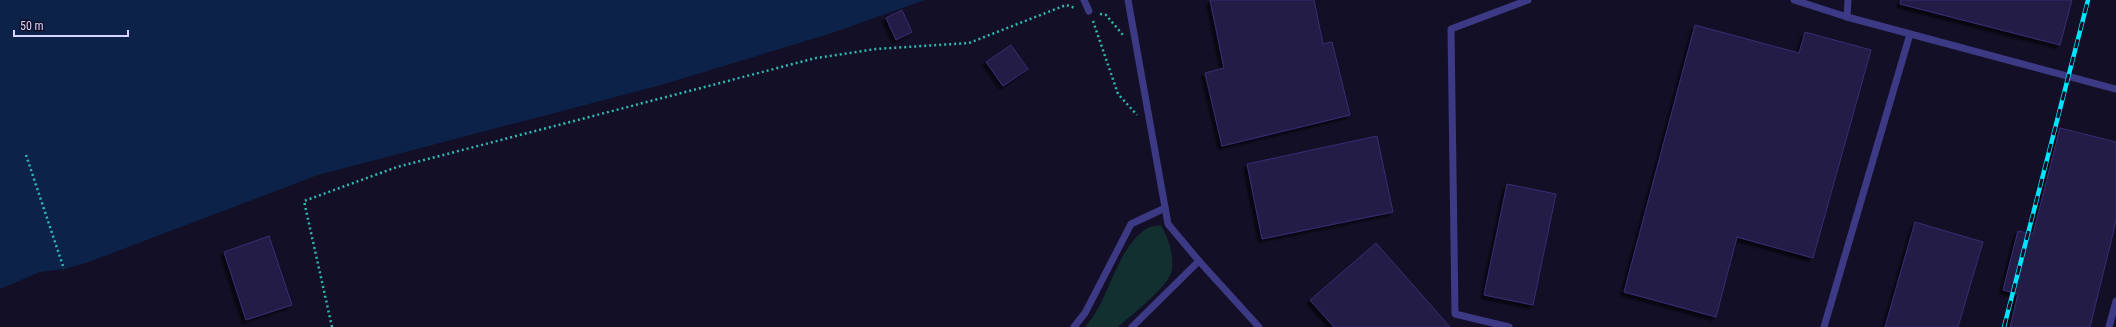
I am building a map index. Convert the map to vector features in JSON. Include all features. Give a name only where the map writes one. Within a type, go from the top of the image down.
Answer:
[{"type":"lane","points":[[1084,0],[1089,11]]},
{"type":"lane","points":[[1128,0],[1168,224],[1199,261],[1260,327]]},
{"type":"lane","points":[[1509,327],[1455,314],[1451,29],[1518,2],[1528,0]]},
{"type":"lane","points":[[1794,0],[1846,17],[2116,89]]},
{"type":"lane","points":[[1846,17],[1848,0]]},
{"type":"lane","points":[[1824,327],[1910,34]]},
{"type":"lane","points":[[1074,327],[1085,313],[1131,224],[1165,208]]},
{"type":"lane","points":[[1132,327],[1199,261]]},
{"type":"lane","points":[[2109,327],[2116,301]]},
{"type":"path","points":[[332,327],[304,201],[397,167],[816,58],[876,49],[969,43],[1066,5],[1106,15],[1137,52]]},
{"type":"path","points":[[1089,11],[1118,94],[1151,132]]},
{"type":"path","points":[[26,155],[64,269]]},
{"type":"green space","points":[[1161,225],[1168,241],[1172,257],[1172,269],[1165,283],[1150,300],[1118,327],[1085,327],[1094,316],[1101,303],[1127,249],[1146,229]]},
{"type":"water","points":[[0,0],[925,0],[832,33],[661,85],[318,175],[86,263],[64,269],[40,272],[0,289]]},
{"type":"building","points":[[1210,0],[1314,0],[1323,44],[1332,42],[1350,115],[1222,146],[1205,73],[1224,68]]},
{"type":"building","points":[[1901,0],[2072,0],[2060,45],[1900,4]]},
{"type":"building","points":[[902,10],[912,32],[896,40],[886,18]]},
{"type":"building","points":[[1695,25],[1799,53],[1805,32],[1871,50],[1813,258],[1737,237],[1716,317],[1624,292]]},
{"type":"building","points":[[1011,45],[1028,69],[1003,86],[986,62]]},
{"type":"building","points":[[2060,128],[2116,142],[2116,221],[2090,327],[2010,327],[2018,294],[2003,290],[2018,231],[2033,234]]},
{"type":"building","points":[[1377,136],[1393,212],[1262,239],[1247,164]]},
{"type":"building","points":[[1507,184],[1556,194],[1533,305],[1484,295]]},
{"type":"building","points":[[1915,222],[1983,242],[1958,327],[1885,327]]},
{"type":"building","points":[[269,236],[292,305],[246,320],[224,252]]},
{"type":"building","points":[[1376,243],[1450,327],[1334,327],[1310,300]]},
{"type":"railway","points":[[2004,327],[2088,0]]}]
